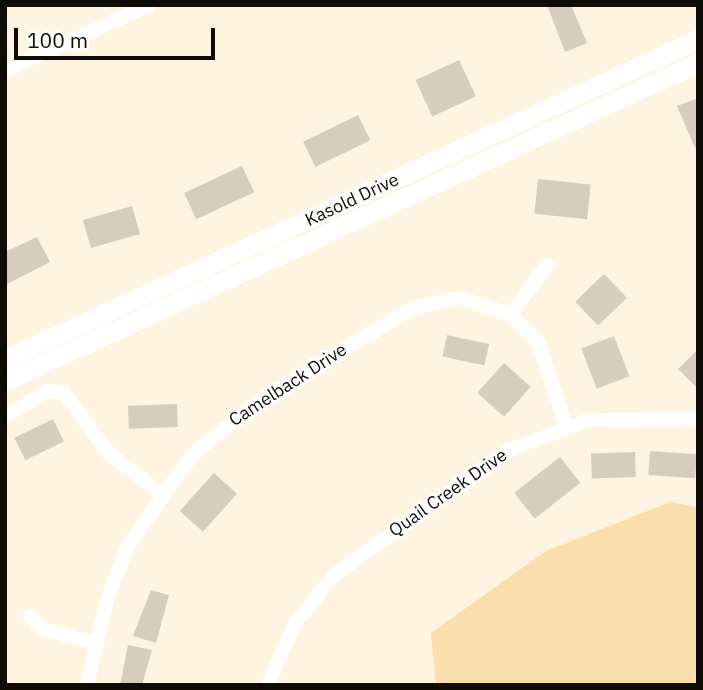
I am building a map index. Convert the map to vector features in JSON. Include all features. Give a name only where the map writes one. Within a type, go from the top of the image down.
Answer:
[{"type":"main road","name":"Kasold Drive","points":[[5,359],[698,39]]},
{"type":"main road","name":"Kasold Drive","points":[[5,381],[698,63]]},
{"type":"street","points":[[5,71],[149,5]]},
{"type":"street","points":[[547,265],[512,315],[542,350],[566,425]]},
{"type":"street","name":"Camelback Drive","points":[[86,685],[124,557],[160,493],[192,455],[241,412],[413,308],[460,298],[512,315]]},
{"type":"street","points":[[5,416],[57,391],[70,399],[108,452],[160,493]]},
{"type":"street","name":"Quail Creek Drive","points":[[268,685],[295,625],[334,575],[490,461],[566,425],[612,417],[698,419]]},
{"type":"street","points":[[30,616],[45,629],[97,643]]},
{"type":"shaded area","points":[[670,502],[698,507],[698,685],[436,685],[431,633],[546,551]]},
{"type":"building","points":[[547,5],[571,5],[587,43],[565,52]]},
{"type":"building","points":[[459,60],[476,96],[432,117],[415,80]]},
{"type":"building","points":[[698,98],[698,146],[695,148],[677,106]]},
{"type":"building","points":[[358,115],[370,140],[315,167],[303,142]]},
{"type":"building","points":[[242,166],[254,192],[196,219],[184,193]]},
{"type":"building","points":[[538,179],[591,185],[587,219],[534,214]]},
{"type":"building","points":[[132,206],[140,234],[91,248],[83,220]]},
{"type":"building","points":[[37,237],[50,262],[7,284],[5,252]]},
{"type":"building","points":[[604,274],[627,298],[598,326],[575,302]]},
{"type":"building","points":[[447,335],[489,344],[484,365],[442,357]]},
{"type":"building","points":[[614,336],[629,376],[597,389],[581,349]]},
{"type":"building","points":[[698,349],[698,389],[678,369]]},
{"type":"building","points":[[504,363],[531,387],[504,417],[477,393]]},
{"type":"building","points":[[177,404],[178,427],[129,429],[128,406]]},
{"type":"building","points":[[53,419],[64,441],[25,460],[14,438]]},
{"type":"building","points":[[650,451],[697,454],[695,478],[648,475]]},
{"type":"building","points":[[635,452],[636,477],[592,479],[591,454]]},
{"type":"building","points":[[560,457],[580,483],[535,519],[514,493]]},
{"type":"building","points":[[214,473],[237,494],[203,532],[180,511]]},
{"type":"building","points":[[151,590],[169,595],[156,643],[133,636]]},
{"type":"building","points":[[128,645],[152,650],[142,685],[120,685]]}]
